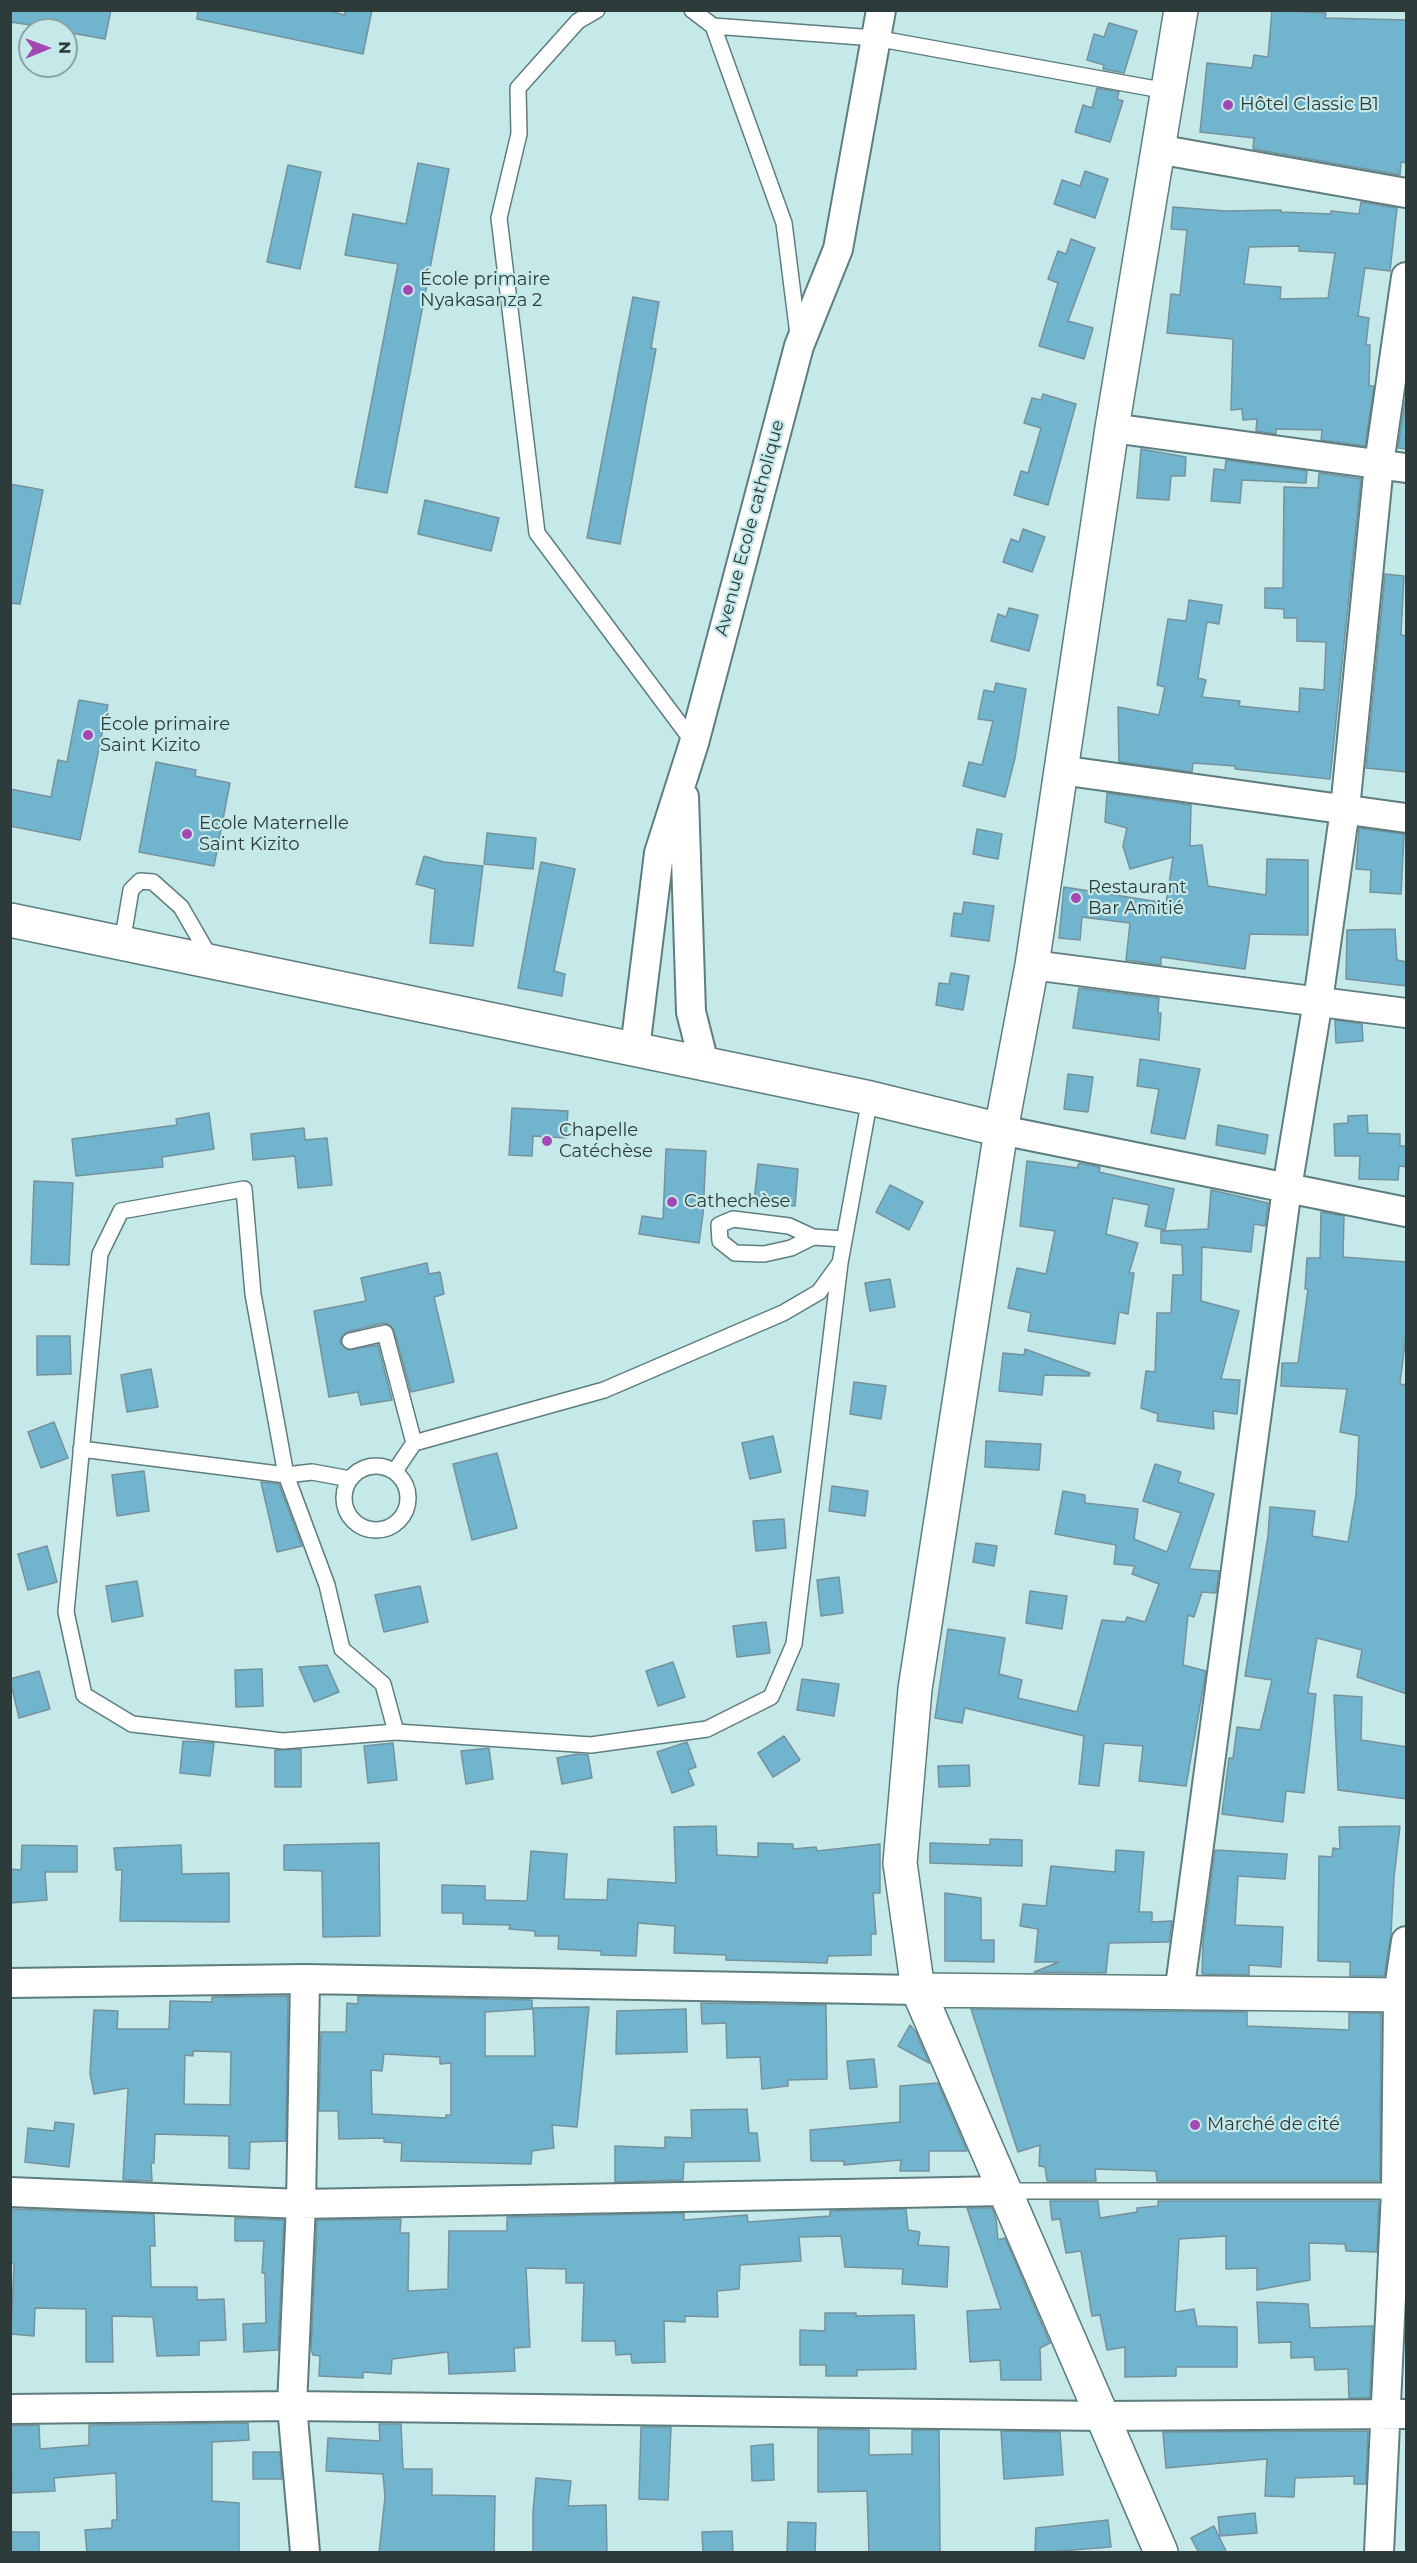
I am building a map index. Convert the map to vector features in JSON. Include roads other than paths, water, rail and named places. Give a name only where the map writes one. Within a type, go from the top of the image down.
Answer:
[{"type":"street","name":"Avenue Ecole catholique","points":[[635,1049],[659,853],[693,743],[799,346],[838,249],[881,10]]},
{"type":"street","points":[[1161,2553],[918,1990],[900,1863],[915,1689],[1001,1130],[1032,965],[1113,428],[1181,10]]},
{"type":"street","points":[[1157,149],[1407,193]]},
{"type":"street","points":[[1179,1994],[1287,1188],[1318,1001],[1345,809],[1379,464],[1407,277]]},
{"type":"street","points":[[1113,428],[1407,468]]},
{"type":"street","points":[[1060,770],[1407,818]]},
{"type":"street","points":[[683,777],[691,1012],[704,1063]]},
{"type":"street","points":[[10,920],[870,1098],[1001,1130],[1407,1212]]},
{"type":"street","points":[[1032,965],[1407,1013]]},
{"type":"street","points":[[1379,2553],[1396,2414],[1402,1996],[1407,1941]]},
{"type":"street","points":[[305,1979],[302,2204],[292,2406],[305,2553]]},
{"type":"street","points":[[10,1983],[305,1979],[1402,1996]]},
{"type":"street","points":[[10,2192],[302,2204],[1006,2191]]},
{"type":"street","points":[[10,2409],[292,2406],[1103,2416],[1396,2414]]},
{"type":"lane","points":[[597,10],[578,21],[518,88],[519,134],[499,218],[537,533],[693,743]]},
{"type":"lane","points":[[692,10],[713,26],[784,223],[799,346]]},
{"type":"lane","points":[[713,26],[875,38],[1167,91]]},
{"type":"lane","points":[[122,943],[131,890],[140,881],[153,882],[181,907],[213,962]]},
{"type":"lane","points":[[396,1732],[383,1684],[342,1649],[327,1585],[286,1475],[253,1294],[244,1189],[121,1211],[100,1254],[66,1612],[84,1695],[132,1724],[283,1741],[396,1732],[591,1745],[707,1729],[771,1697],[794,1644],[840,1263],[870,1098]]},
{"type":"lane","points":[[813,1237],[791,1248],[765,1254],[735,1253],[720,1241],[719,1225],[733,1220],[789,1226],[813,1237],[844,1239]]},
{"type":"lane","points":[[395,1471],[414,1443],[604,1390],[783,1313],[819,1292],[840,1263]]},
{"type":"lane","points":[[350,1341],[385,1333],[414,1443]]},
{"type":"lane","points":[[81,1449],[286,1475],[312,1472],[350,1479]]},
{"type":"lane","points":[[379,1465],[395,1471],[406,1484],[409,1500],[403,1516],[390,1527],[373,1531],[358,1525],[347,1511],[344,1494],[350,1479],[363,1467],[379,1465]]},
{"type":"lane","points":[[1006,2191],[1401,2191]]},
{"type":"place","name":"Hôtel Classic B1","points":[[1228,105]]},
{"type":"place","name":"École primaire Nyakasanza 2","points":[[408,290]]},
{"type":"place","name":"École primaire Saint Kizito","points":[[88,735]]},
{"type":"place","name":"Ecole Maternelle Saint Kizito","points":[[187,834]]},
{"type":"place","name":"Restaurant Bar Amitié","points":[[1076,898]]},
{"type":"place","name":"Chapelle Catéchèse","points":[[547,1141]]},
{"type":"place","name":"Cathechèse","points":[[672,1202]]},
{"type":"place","name":"Marché de cité","points":[[1195,2125]]}]
